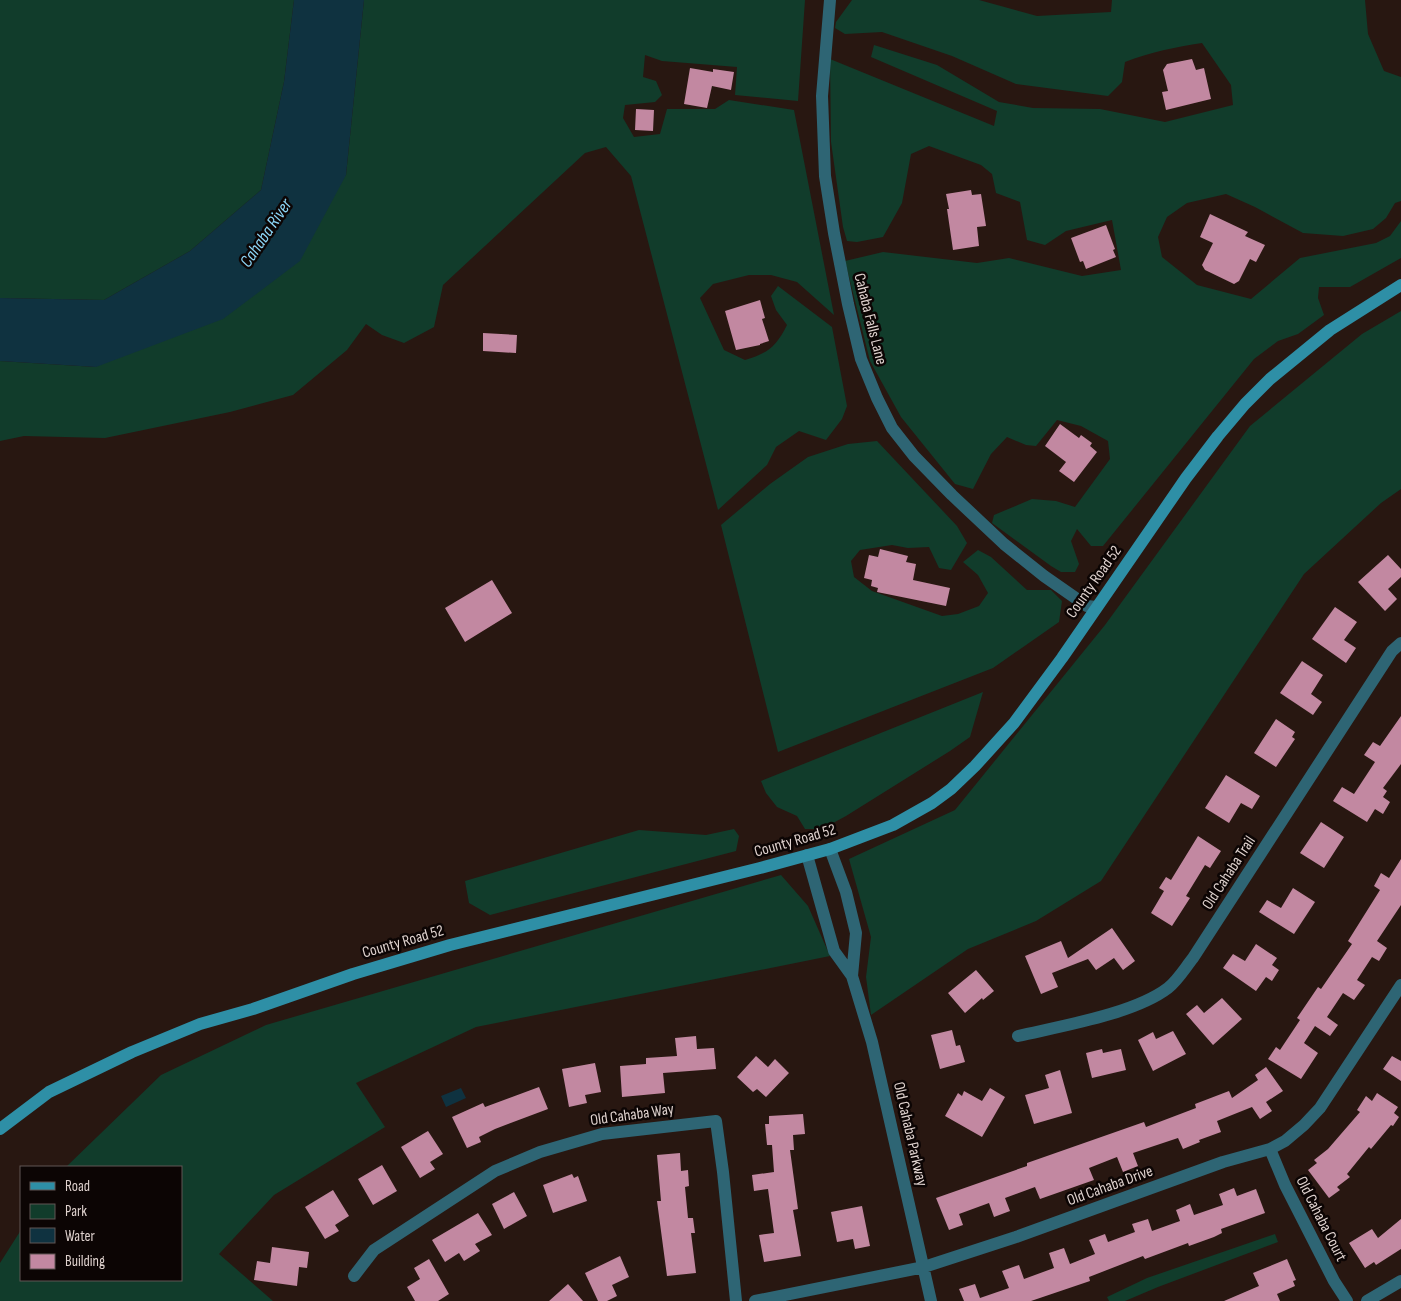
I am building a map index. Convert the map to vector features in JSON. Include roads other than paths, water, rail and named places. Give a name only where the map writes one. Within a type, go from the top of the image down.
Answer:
[{"type":"main road","name":"County Road 52","points":[[0,1128],[49,1092],[132,1052],[200,1024],[253,1009],[353,974],[441,948],[830,849],[893,826],[932,803],[951,789],[975,766],[1014,723],[1062,658],[1186,478],[1244,404],[1270,379],[1330,330],[1401,285]]},
{"type":"street","name":"Cahaba Falls Lane","points":[[830,0],[822,96],[825,176],[848,304],[861,359],[876,398],[892,428],[914,456],[952,495],[1004,544],[1044,576],[1087,606],[1096,607]]},
{"type":"street","name":"Old Cahaba Trail","points":[[1018,1036],[1123,1009],[1146,1000],[1169,987],[1193,958],[1392,652],[1401,643]]},
{"type":"street","name":"Old Cahaba Parkway","points":[[830,849],[846,892],[856,933],[852,976]]},
{"type":"street","name":"Old Cahaba Parkway","points":[[807,855],[834,951],[852,976],[872,1042],[931,1301]]},
{"type":"street","name":"Old Cahaba Drive","points":[[755,1301],[924,1267],[1016,1237],[1223,1162],[1270,1149],[1285,1141],[1320,1108],[1401,985]]},
{"type":"street","name":"Old Cahaba Way","points":[[354,1276],[374,1250],[495,1171],[540,1152],[602,1134],[716,1121],[736,1301]]},
{"type":"street","name":"Old Cahaba Court","points":[[1270,1149],[1285,1185],[1334,1281],[1347,1301]]},
{"type":"street","points":[[1368,1301],[1401,1281]]},
{"type":"water","name":"Cahaba River","points":[[294,0],[364,0],[346,175],[300,261],[223,319],[96,367],[0,361],[0,298],[104,300],[190,251],[261,190],[284,82]]},
{"type":"water","points":[[461,1088],[466,1098],[446,1107],[441,1096]]}]
